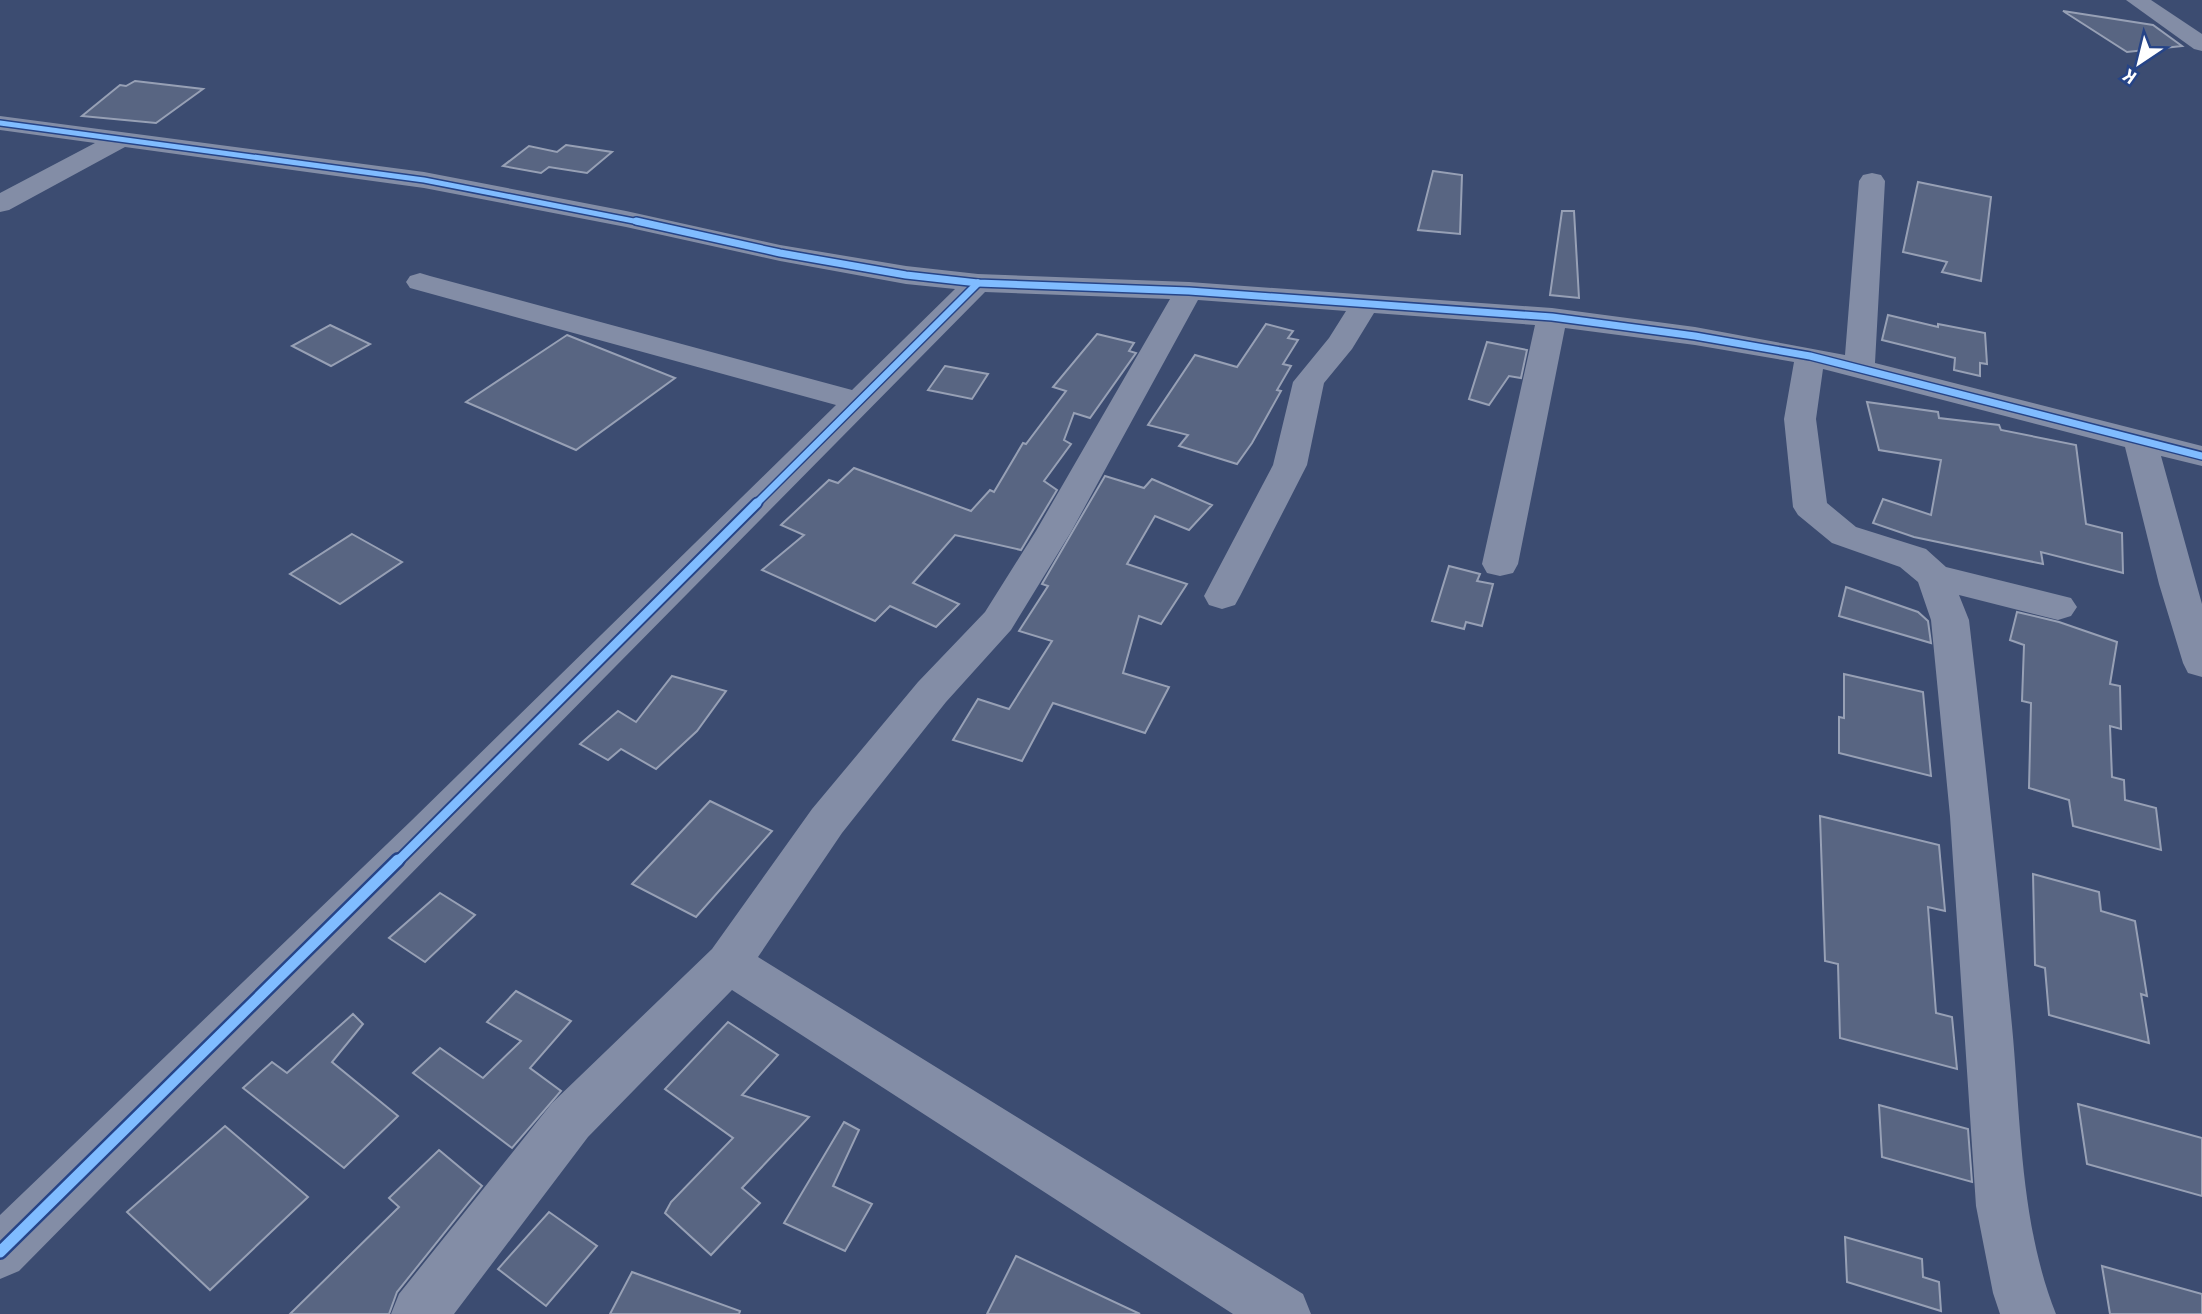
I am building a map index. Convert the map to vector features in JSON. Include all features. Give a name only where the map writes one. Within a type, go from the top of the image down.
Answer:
[{"type":"street","points":[[2137,0],[2202,44]]},
{"type":"street","points":[[0,123],[437,183],[613,216],[802,258],[906,275],[978,283],[1189,291],[1552,317],[1695,336],[1810,356],[2202,456]]},
{"type":"street","points":[[0,204],[122,139]]},
{"type":"street","points":[[1859,369],[1872,181]]},
{"type":"street","points":[[420,282],[857,401]]},
{"type":"street","points":[[0,1252],[978,283]]},
{"type":"street","points":[[419,1314],[570,1119],[729,963],[827,821],[932,692],[998,621],[1053,532],[1189,291]]},
{"type":"street","points":[[1222,596],[1290,465],[1308,382],[1341,343],[1364,304]]},
{"type":"street","points":[[1500,564],[1552,317]]},
{"type":"street","points":[[1810,356],[1800,419],[1810,507],[1844,535],[1913,558],[1934,576],[2058,607]]},
{"type":"street","points":[[2140,440],[2177,584],[2202,663]]},
{"type":"street","points":[[1934,576],[1950,620],[1971,816],[2002,1206],[2020,1293],[2028,1314]]},
{"type":"street","points":[[729,963],[1283,1314]]},
{"type":"building","points":[[2063,11],[2153,25],[2182,46],[2127,52]]},
{"type":"building","points":[[135,81],[203,89],[156,123],[82,116],[120,85],[126,86]]},
{"type":"building","points":[[566,145],[612,152],[587,173],[549,167],[541,173],[503,166],[529,146],[557,152]]},
{"type":"building","points":[[1433,171],[1462,175],[1460,234],[1418,230]]},
{"type":"building","points":[[1918,182],[1991,197],[1981,281],[1942,272],[1947,262],[1903,252]]},
{"type":"building","points":[[1562,211],[1574,211],[1579,298],[1550,295]]},
{"type":"building","points":[[1888,315],[1938,327],[1938,324],[1985,333],[1987,364],[1980,363],[1980,376],[1954,370],[1955,358],[1882,340]]},
{"type":"building","points":[[1266,324],[1293,331],[1288,338],[1298,340],[1283,364],[1291,366],[1277,390],[1281,391],[1237,464],[1179,446],[1188,435],[1148,425],[1195,355],[1237,367]]},
{"type":"building","points":[[330,325],[370,344],[331,366],[292,346]]},
{"type":"building","points":[[1097,334],[1134,343],[1129,351],[1136,353],[1090,418],[1074,413],[1064,440],[1071,444],[1044,481],[1057,490],[1021,550],[955,535],[913,583],[959,604],[936,627],[890,606],[875,621],[762,570],[804,535],[781,525],[829,480],[838,483],[854,468],[971,511],[990,490],[994,492],[1023,443],[1026,444],[1066,391],[1053,387]]},
{"type":"building","points":[[567,335],[675,378],[576,450],[466,402]]},
{"type":"building","points":[[1487,342],[1527,350],[1521,378],[1509,376],[1489,405],[1469,399]]},
{"type":"building","points":[[945,366],[988,374],[972,399],[928,390]]},
{"type":"building","points":[[1867,402],[1938,412],[1939,418],[1999,425],[2001,430],[2076,445],[2086,524],[2122,533],[2123,573],[2041,552],[2043,564],[1914,537],[1873,523],[1883,499],[1931,515],[1941,460],[1879,450]]},
{"type":"building","points":[[1105,476],[1144,488],[1152,479],[1212,505],[1189,530],[1155,516],[1127,564],[1187,584],[1161,624],[1139,616],[1123,673],[1169,687],[1145,733],[1053,703],[1022,761],[953,740],[978,699],[1009,709],[1052,641],[1019,631],[1048,586],[1042,584]]},
{"type":"building","points":[[352,534],[402,562],[340,604],[290,574]]},
{"type":"building","points":[[1449,566],[1480,574],[1477,581],[1493,584],[1482,626],[1466,622],[1464,629],[1432,621]]},
{"type":"building","points":[[1846,587],[1918,612],[1928,621],[1931,643],[1839,616]]},
{"type":"building","points":[[2017,612],[2059,622],[2117,642],[2110,684],[2120,686],[2121,729],[2110,726],[2112,777],[2124,780],[2125,800],[2156,808],[2161,850],[2073,826],[2069,800],[2029,788],[2031,703],[2022,701],[2024,645],[2010,640]]},
{"type":"building","points":[[1844,674],[1923,692],[1931,776],[1839,753],[1839,717],[1844,718]]},
{"type":"building","points":[[672,676],[726,691],[697,731],[656,769],[621,749],[608,760],[580,744],[618,711],[636,722]]},
{"type":"building","points":[[710,801],[772,831],[696,917],[632,884]]},
{"type":"building","points":[[1820,816],[1939,845],[1945,911],[1928,907],[1936,1013],[1952,1017],[1957,1069],[1840,1038],[1838,964],[1825,961]]},
{"type":"building","points":[[2033,874],[2099,892],[2101,911],[2135,921],[2147,996],[2141,994],[2149,1043],[2049,1015],[2045,968],[2035,965]]},
{"type":"building","points":[[440,893],[475,915],[425,962],[389,938]]},
{"type":"building","points":[[516,991],[571,1021],[530,1068],[561,1091],[512,1148],[413,1073],[440,1048],[483,1078],[521,1041],[487,1022]]},
{"type":"building","points":[[353,1014],[363,1024],[332,1062],[398,1116],[344,1168],[243,1088],[272,1062],[287,1073]]},
{"type":"building","points":[[728,1022],[778,1055],[742,1095],[809,1117],[742,1188],[760,1203],[711,1255],[665,1213],[671,1202],[733,1138],[665,1089]]},
{"type":"building","points":[[2078,1104],[2202,1138],[2202,1196],[2087,1164]]},
{"type":"building","points":[[1879,1105],[1968,1129],[1972,1182],[1882,1157]]},
{"type":"building","points":[[844,1122],[859,1130],[833,1186],[872,1204],[845,1251],[784,1223]]},
{"type":"building","points":[[225,1126],[308,1197],[210,1290],[127,1212]]},
{"type":"building","points":[[439,1150],[482,1186],[397,1292],[389,1314],[290,1314],[399,1207],[389,1198]]},
{"type":"building","points":[[549,1212],[597,1246],[546,1306],[498,1269]]},
{"type":"building","points":[[1845,1237],[1922,1259],[1923,1277],[1939,1282],[1941,1311],[1847,1282]]},
{"type":"building","points":[[1016,1256],[1140,1314],[987,1314]]},
{"type":"building","points":[[2102,1266],[2202,1294],[2202,1314],[2110,1314]]},
{"type":"building","points":[[632,1272],[740,1311],[739,1314],[610,1314]]},
{"type":"cycle path","points":[[0,123],[424,180],[626,219],[780,253],[906,275],[978,283],[1189,291],[1552,317],[1695,336],[1810,356],[2202,456]]},
{"type":"cycle path","points":[[0,1252],[426,833],[978,283]]}]
